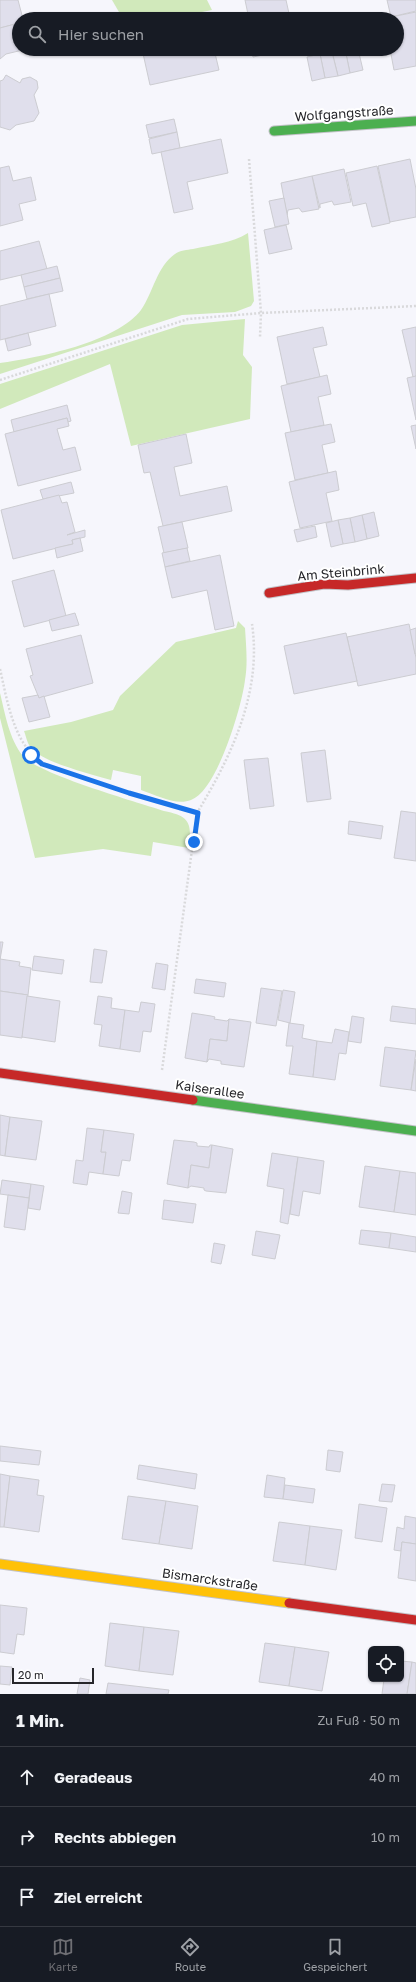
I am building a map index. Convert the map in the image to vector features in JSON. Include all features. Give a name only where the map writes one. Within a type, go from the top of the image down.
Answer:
[{"type":"street","name":"Wolfgangstraße","points":[[274,131],[416,121]]},
{"type":"street","name":"Am Steinbrink","points":[[269,593],[324,584],[348,585],[416,578]]},
{"type":"street","name":"Kaiserallee","points":[[0,1073],[159,1096],[416,1130]]},
{"type":"street","name":"Bismarckstraße","points":[[0,1564],[416,1620]]},
{"type":"path","points":[[249,159],[261,313],[260,337]]},
{"type":"path","points":[[0,380],[188,319],[261,313],[416,306]]},
{"type":"path","points":[[159,1096],[198,813],[215,783],[244,718],[254,658],[252,624]]},
{"type":"path","points":[[0,669],[8,703],[20,740],[31,755],[42,764],[129,793],[198,813]]},
{"type":"green space","points":[[112,0],[207,0],[212,10],[202,12],[119,12]]},
{"type":"green space","points":[[248,233],[254,301],[251,306],[235,312],[182,315],[0,374],[0,363],[35,357],[76,347],[96,340],[114,331],[130,321],[141,310],[159,273],[169,259],[175,254],[184,250],[228,241]]},
{"type":"green space","points":[[245,319],[243,355],[252,367],[250,419],[131,446],[110,364],[0,409],[0,384],[182,325]]},
{"type":"green space","points":[[238,621],[245,628],[247,661],[243,692],[239,708],[227,746],[219,765],[201,793],[191,800],[179,802],[173,801],[141,790],[141,776],[113,770],[111,780],[57,763],[37,753],[31,748],[24,731],[71,722],[113,710],[120,696],[176,642],[236,628]]},
{"type":"green space","points":[[0,693],[11,734],[23,756],[32,763],[67,779],[179,815],[184,818],[189,827],[189,848],[153,842],[151,856],[103,849],[35,858],[0,718]]},
{"type":"building","points":[[0,0],[18,0],[21,12],[12,12],[12,25],[0,28]]},
{"type":"building","points":[[245,0],[286,0],[289,12],[248,12]]},
{"type":"building","points":[[387,0],[416,0],[416,11],[404,14],[404,12],[390,12]]},
{"type":"building","points":[[416,12],[416,66],[394,70],[391,56],[404,56],[404,14]]},
{"type":"building","points":[[12,25],[12,53],[6,54],[0,59],[0,28]]},
{"type":"building","points":[[144,56],[216,56],[219,70],[150,85]]},
{"type":"building","points":[[320,56],[333,56],[338,76],[325,78]]},
{"type":"building","points":[[320,56],[325,78],[312,81],[307,57]]},
{"type":"building","points":[[333,56],[346,56],[350,73],[338,76]]},
{"type":"building","points":[[346,56],[360,56],[363,70],[350,73]]},
{"type":"building","points":[[6,75],[20,83],[22,79],[30,77],[37,81],[38,88],[34,95],[39,113],[34,121],[16,125],[10,130],[0,127],[0,81],[3,80]]},
{"type":"building","points":[[174,119],[177,132],[149,138],[146,125]]},
{"type":"building","points":[[177,132],[180,148],[152,154],[149,139]]},
{"type":"building","points":[[221,139],[228,173],[187,182],[193,209],[174,213],[161,152]]},
{"type":"building","points":[[410,159],[416,189],[416,217],[390,222],[378,166]]},
{"type":"building","points":[[9,166],[13,181],[31,177],[36,200],[19,204],[23,220],[0,226],[0,168]]},
{"type":"building","points":[[377,166],[390,223],[372,227],[366,203],[353,206],[346,173]]},
{"type":"building","points":[[344,169],[351,202],[334,205],[332,201],[320,204],[320,208],[312,176]]},
{"type":"building","points":[[312,176],[319,209],[302,212],[299,208],[288,210],[287,215],[281,183]]},
{"type":"building","points":[[284,198],[289,224],[275,227],[269,201]]},
{"type":"building","points":[[286,225],[292,249],[269,254],[264,230]]},
{"type":"building","points":[[39,241],[47,269],[0,280],[0,251]]},
{"type":"building","points":[[57,266],[60,278],[24,287],[21,275]]},
{"type":"building","points":[[60,278],[63,291],[27,299],[24,287]]},
{"type":"building","points":[[49,294],[56,326],[0,340],[0,306]]},
{"type":"building","points":[[323,327],[327,345],[313,348],[320,377],[287,384],[277,337]]},
{"type":"building","points":[[416,327],[416,376],[413,377],[402,330]]},
{"type":"building","points":[[28,333],[31,345],[8,351],[5,339]]},
{"type":"building","points":[[327,375],[331,394],[318,397],[324,425],[291,432],[281,386]]},
{"type":"building","points":[[416,376],[416,420],[407,378]]},
{"type":"building","points":[[67,405],[71,421],[68,422],[67,418],[14,432],[11,420]]},
{"type":"building","points":[[67,418],[69,426],[57,429],[63,450],[75,447],[81,470],[18,486],[5,434]]},
{"type":"building","points":[[331,424],[335,442],[322,445],[328,473],[295,480],[285,433]]},
{"type":"building","points":[[416,425],[416,449],[411,426]]},
{"type":"building","points":[[186,434],[192,463],[174,467],[180,496],[227,486],[232,511],[163,526],[150,472],[144,473],[138,445]]},
{"type":"building","points":[[336,471],[339,490],[326,493],[332,521],[300,528],[289,482]]},
{"type":"building","points":[[71,482],[74,493],[43,499],[40,490]]},
{"type":"building","points":[[59,495],[62,503],[67,502],[75,532],[67,535],[85,530],[85,537],[72,540],[73,544],[13,559],[1,510]]},
{"type":"building","points":[[374,512],[379,536],[367,539],[362,515]]},
{"type":"building","points":[[362,515],[367,539],[355,542],[350,518]]},
{"type":"building","points":[[350,518],[355,542],[343,544],[338,520]]},
{"type":"building","points":[[338,520],[343,544],[331,547],[326,523]]},
{"type":"building","points":[[182,522],[188,548],[164,553],[158,527]]},
{"type":"building","points":[[315,526],[317,537],[297,542],[294,530]]},
{"type":"building","points":[[80,538],[83,551],[57,558],[55,548],[73,544],[72,540]]},
{"type":"building","points":[[187,548],[190,561],[165,567],[162,553]]},
{"type":"building","points":[[220,555],[234,626],[215,630],[207,590],[172,598],[165,567]]},
{"type":"building","points":[[54,570],[66,616],[24,627],[12,581]]},
{"type":"building","points":[[75,613],[79,625],[52,631],[49,620]]},
{"type":"building","points":[[409,624],[416,658],[416,674],[358,686],[347,637]]},
{"type":"building","points":[[416,628],[416,654],[415,654],[410,630]]},
{"type":"building","points":[[346,633],[357,681],[294,694],[284,646]]},
{"type":"building","points":[[81,635],[93,683],[39,698],[30,676],[33,675],[26,649]]},
{"type":"building","points":[[38,695],[39,698],[44,696],[50,717],[29,722],[22,698]]},
{"type":"building","points":[[325,750],[331,799],[307,802],[301,753]]},
{"type":"building","points":[[268,758],[274,806],[250,809],[244,760]]},
{"type":"building","points":[[401,811],[416,813],[416,861],[394,858]]},
{"type":"building","points":[[349,821],[383,826],[381,839],[348,834]]},
{"type":"building","points":[[0,942],[3,942],[0,960]]},
{"type":"building","points":[[94,949],[107,951],[102,983],[90,982]]},
{"type":"building","points":[[34,956],[64,960],[62,974],[32,970]]},
{"type":"building","points":[[0,959],[20,962],[19,966],[31,968],[28,995],[0,991]]},
{"type":"building","points":[[156,963],[168,965],[165,990],[152,988]]},
{"type":"building","points":[[196,979],[226,983],[224,997],[194,993]]},
{"type":"building","points":[[261,988],[282,991],[276,1026],[256,1023]]},
{"type":"building","points":[[283,990],[295,992],[290,1023],[278,1020]]},
{"type":"building","points":[[0,991],[28,995],[22,1038],[0,1035]]},
{"type":"building","points":[[27,996],[60,1001],[55,1042],[22,1037]]},
{"type":"building","points":[[98,996],[112,998],[111,1008],[125,1010],[120,1049],[99,1046],[102,1025],[94,1024]]},
{"type":"building","points":[[141,1002],[155,1004],[151,1032],[143,1031],[140,1052],[120,1049],[125,1010],[139,1012]]},
{"type":"building","points":[[392,1006],[416,1009],[416,1024],[390,1021]]},
{"type":"building","points":[[192,1013],[215,1017],[214,1019],[227,1021],[229,1019],[227,1041],[210,1039],[207,1062],[185,1058]]},
{"type":"building","points":[[352,1016],[364,1018],[361,1043],[348,1041]]},
{"type":"building","points":[[229,1019],[251,1022],[244,1067],[221,1064],[221,1061],[209,1059],[207,1062],[210,1039],[227,1041]]},
{"type":"building","points":[[289,1023],[304,1025],[302,1038],[317,1041],[313,1077],[289,1074],[293,1046],[286,1046]]},
{"type":"building","points":[[335,1029],[349,1032],[346,1054],[339,1053],[335,1080],[313,1077],[317,1041],[332,1043]]},
{"type":"building","points":[[385,1047],[416,1051],[411,1090],[380,1086]]},
{"type":"building","points":[[416,1059],[416,1091],[411,1090]]},
{"type":"building","points":[[0,1115],[10,1117],[5,1156],[0,1155]]},
{"type":"building","points":[[10,1117],[42,1121],[36,1160],[5,1156]]},
{"type":"building","points":[[87,1128],[104,1130],[101,1152],[106,1152],[103,1174],[89,1172],[87,1185],[73,1183],[76,1160],[83,1161]]},
{"type":"building","points":[[104,1130],[134,1134],[130,1161],[122,1160],[119,1176],[103,1174],[106,1152],[101,1152]]},
{"type":"building","points":[[174,1140],[194,1142],[197,1143],[197,1146],[209,1147],[212,1145],[209,1168],[191,1165],[188,1188],[167,1184]]},
{"type":"building","points":[[212,1145],[233,1149],[226,1193],[206,1191],[204,1188],[191,1186],[188,1188],[191,1165],[209,1168]]},
{"type":"building","points":[[272,1153],[298,1157],[288,1224],[280,1222],[284,1189],[267,1186]]},
{"type":"building","points":[[298,1157],[324,1161],[320,1194],[303,1191],[299,1216],[290,1214]]},
{"type":"building","points":[[365,1166],[400,1171],[394,1212],[359,1207]]},
{"type":"building","points":[[400,1171],[416,1173],[416,1215],[394,1212]]},
{"type":"building","points":[[2,1180],[31,1184],[29,1198],[0,1194]]},
{"type":"building","points":[[31,1184],[44,1186],[40,1210],[28,1208]]},
{"type":"building","points":[[122,1191],[132,1193],[129,1214],[118,1213]]},
{"type":"building","points":[[8,1195],[29,1198],[25,1230],[4,1227]]},
{"type":"building","points":[[164,1200],[196,1204],[193,1223],[162,1219]]},
{"type":"building","points":[[361,1230],[391,1233],[389,1248],[359,1244]]},
{"type":"building","points":[[256,1231],[280,1235],[275,1259],[252,1255]]},
{"type":"building","points":[[391,1233],[416,1237],[416,1252],[389,1248]]},
{"type":"building","points":[[214,1243],[225,1245],[221,1264],[211,1262]]},
{"type":"building","points":[[0,1446],[41,1451],[39,1465],[0,1461]]},
{"type":"building","points":[[328,1450],[343,1452],[340,1472],[326,1470]]},
{"type":"building","points":[[139,1465],[197,1474],[195,1489],[137,1479]]},
{"type":"building","points":[[0,1474],[10,1476],[4,1527],[0,1527]]},
{"type":"building","points":[[267,1475],[285,1478],[283,1499],[264,1497]]},
{"type":"building","points":[[10,1476],[39,1480],[37,1495],[44,1496],[39,1532],[4,1527]]},
{"type":"building","points":[[382,1484],[395,1485],[392,1502],[379,1501]]},
{"type":"building","points":[[285,1485],[315,1489],[313,1503],[283,1499]]},
{"type":"building","points":[[128,1496],[166,1501],[159,1544],[122,1539]]},
{"type":"building","points":[[166,1501],[198,1506],[192,1549],[159,1544]]},
{"type":"building","points":[[359,1504],[387,1508],[382,1542],[355,1538]]},
{"type":"building","points":[[405,1516],[416,1518],[416,1544],[402,1542],[401,1551],[394,1550],[397,1527],[404,1529]]},
{"type":"building","points":[[279,1522],[310,1526],[305,1565],[273,1561]]},
{"type":"building","points":[[310,1526],[342,1530],[336,1570],[305,1565]]},
{"type":"building","points":[[402,1542],[416,1544],[416,1581],[398,1578]]},
{"type":"building","points":[[0,1605],[27,1608],[24,1635],[17,1634],[14,1654],[0,1652]]},
{"type":"building","points":[[110,1623],[144,1627],[139,1671],[105,1666]]},
{"type":"building","points":[[144,1627],[179,1631],[173,1675],[139,1671]]},
{"type":"building","points":[[265,1643],[295,1647],[289,1686],[259,1682]]},
{"type":"building","points":[[295,1647],[329,1652],[322,1691],[289,1686]]},
{"type":"building","points":[[404,1661],[412,1662],[407,1694],[382,1694],[384,1682],[404,1682]]},
{"type":"building","points":[[412,1662],[416,1663],[416,1694],[407,1694]]},
{"type":"building","points":[[0,1666],[12,1667],[10,1685],[0,1684]]},
{"type":"building","points":[[80,1678],[90,1680],[88,1694],[77,1694]]},
{"type":"building","points":[[108,1683],[169,1690],[168,1694],[106,1694]]},
{"type":"traffic: fast","points":[[274,131],[416,121]]},
{"type":"traffic: fast","points":[[193,1100],[416,1131]]},
{"type":"traffic: slow","points":[[0,1564],[289,1603]]},
{"type":"traffic: jam","points":[[269,593],[324,584],[348,585],[416,578]]},
{"type":"traffic: jam","points":[[0,1073],[193,1100]]},
{"type":"traffic: jam","points":[[289,1603],[416,1620]]},
{"type":"route","points":[[31,755],[42,764],[129,793],[198,813],[194,842]]}]
